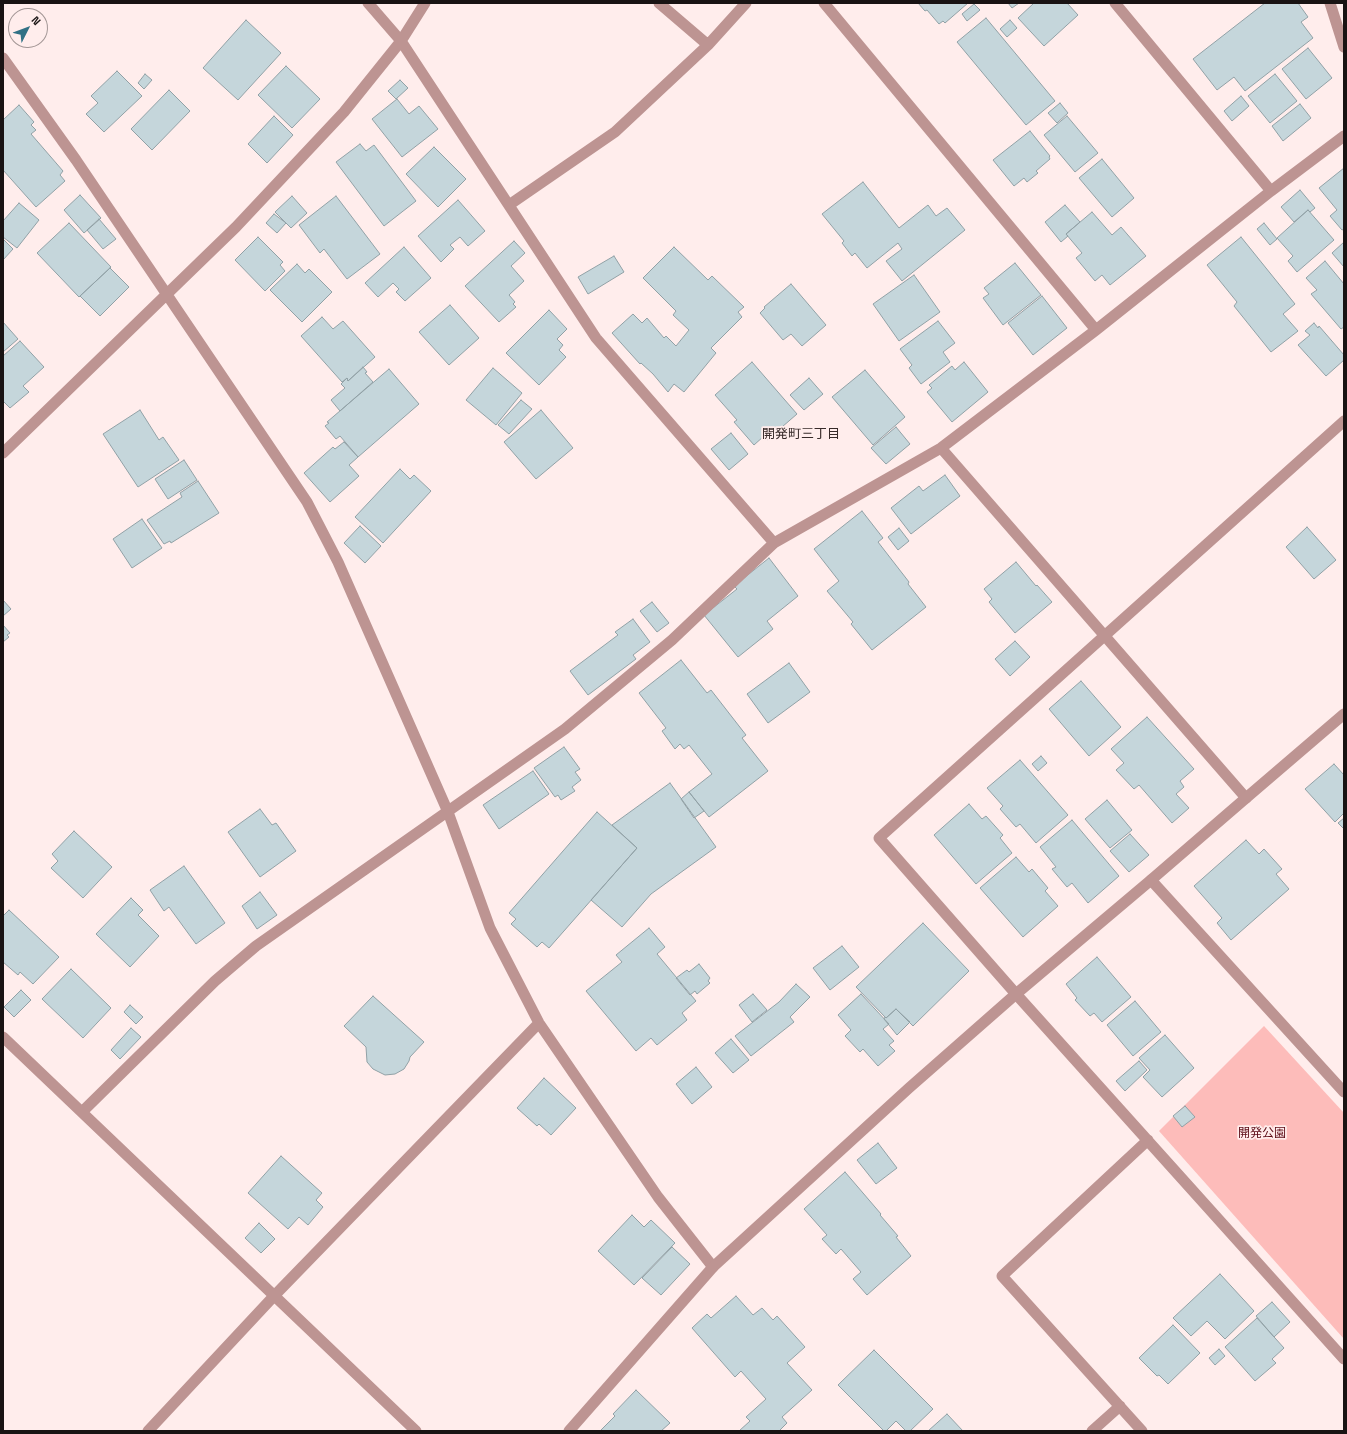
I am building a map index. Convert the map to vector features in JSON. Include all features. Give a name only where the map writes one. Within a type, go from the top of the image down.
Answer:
[{"type":"street","points":[[368,3],[400,41],[596,338],[774,543]]},
{"type":"street","points":[[3,453],[236,227],[344,112],[400,41],[425,3]]},
{"type":"street","points":[[659,3],[708,45]]},
{"type":"street","points":[[509,205],[615,132],[708,45],[746,3]]},
{"type":"street","points":[[824,3],[1096,330]]},
{"type":"street","points":[[1115,3],[1271,191]]},
{"type":"street","points":[[1330,3],[1344,47]]},
{"type":"street","points":[[3,58],[76,160],[307,502],[338,562],[448,812],[490,928],[540,1023],[658,1197],[713,1266]]},
{"type":"street","points":[[82,1112],[214,981],[250,951],[565,729],[672,640],[774,543],[941,448],[1096,330],[1271,191],[1344,136]]},
{"type":"street","points":[[1344,421],[879,838],[1016,994],[1344,1359]]},
{"type":"street","points":[[941,448],[1246,798]]},
{"type":"street","points":[[568,1431],[713,1266],[903,1093],[1016,994],[1152,880],[1344,714]]},
{"type":"street","points":[[1152,880],[1344,1092]]},
{"type":"street","points":[[148,1431],[274,1296],[540,1023]]},
{"type":"street","points":[[3,1037],[416,1431]]},
{"type":"street","points":[[1142,1431],[1002,1276],[1148,1140]]},
{"type":"street","points":[[1092,1431],[1120,1406]]},
{"type":"green space","name":"開発公園","points":[[1264,1026],[1344,1113],[1344,1339],[1159,1131]]},
{"type":"building","points":[[918,3],[968,3],[945,23],[943,21],[939,24],[927,10],[925,11]]},
{"type":"building","points":[[1008,3],[1019,3],[1012,8]]},
{"type":"building","points":[[1034,3],[1067,3],[1078,15],[1044,46],[1018,18]]},
{"type":"building","points":[[1265,3],[1298,3],[1308,17],[1301,22],[1313,38],[1245,91],[1234,77],[1217,90],[1193,59]]},
{"type":"building","points":[[974,4],[980,10],[967,21],[962,14]]},
{"type":"building","points":[[986,18],[1055,101],[1026,125],[957,42]]},
{"type":"building","points":[[246,20],[281,53],[238,100],[203,68]]},
{"type":"building","points":[[1010,20],[1017,28],[1007,37],[1000,29]]},
{"type":"building","points":[[1308,48],[1332,78],[1306,99],[1282,69]]},
{"type":"building","points":[[286,66],[320,99],[292,128],[258,95]]},
{"type":"building","points":[[117,71],[142,96],[104,132],[86,114],[98,103],[91,96]]},
{"type":"building","points":[[145,74],[152,80],[144,89],[138,83]]},
{"type":"building","points":[[1275,74],[1297,101],[1270,123],[1248,96]]},
{"type":"building","points":[[400,80],[408,88],[396,99],[388,91]]},
{"type":"building","points":[[169,90],[190,111],[152,150],[131,129]]},
{"type":"building","points":[[1241,96],[1249,106],[1232,121],[1224,111]]},
{"type":"building","points":[[397,99],[409,114],[419,106],[438,129],[402,157],[372,119]]},
{"type":"building","points":[[1060,103],[1068,113],[1057,123],[1048,113]]},
{"type":"building","points":[[1300,104],[1311,118],[1283,141],[1272,126]]},
{"type":"building","points":[[19,105],[34,122],[31,125],[36,130],[31,134],[63,171],[60,175],[65,181],[36,207],[3,170],[3,120]]},
{"type":"building","points":[[274,116],[293,135],[267,163],[248,144]]},
{"type":"building","points":[[1067,116],[1098,153],[1075,172],[1044,135]]},
{"type":"building","points":[[1030,131],[1050,156],[1050,159],[1036,171],[1038,173],[1027,182],[1024,178],[1014,186],[993,160]]},
{"type":"building","points":[[360,144],[366,151],[374,145],[416,201],[384,226],[336,162]]},
{"type":"building","points":[[434,147],[466,179],[438,207],[406,174]]},
{"type":"building","points":[[1102,159],[1134,198],[1112,217],[1079,178]]},
{"type":"building","points":[[1344,168],[1344,229],[1342,230],[1330,216],[1337,210],[1319,188]]},
{"type":"building","points":[[863,182],[899,228],[928,205],[936,216],[947,208],[965,230],[902,281],[886,261],[902,249],[898,243],[867,268],[855,253],[852,256],[842,243],[844,241],[822,214]]},
{"type":"building","points":[[1300,190],[1315,208],[1310,212],[1308,210],[1294,222],[1281,207]]},
{"type":"building","points":[[80,195],[101,218],[84,233],[64,210]]},
{"type":"building","points":[[292,196],[307,213],[291,228],[275,212]]},
{"type":"building","points":[[336,196],[380,254],[347,279],[324,249],[320,253],[299,225]]},
{"type":"building","points":[[458,200],[485,231],[468,246],[460,237],[450,245],[454,249],[441,262],[418,236]]},
{"type":"building","points":[[19,203],[39,220],[17,248],[3,237],[3,221]]},
{"type":"building","points":[[1065,205],[1080,222],[1066,234],[1068,236],[1061,242],[1045,222]]},
{"type":"building","points":[[1308,210],[1334,240],[1297,272],[1288,261],[1293,256],[1277,238]]},
{"type":"building","points":[[1092,212],[1112,235],[1121,227],[1146,256],[1110,285],[1102,275],[1095,281],[1076,258],[1082,253],[1066,234]]},
{"type":"building","points":[[274,214],[286,223],[277,233],[266,223]]},
{"type":"building","points":[[99,219],[116,239],[103,249],[87,230]]},
{"type":"building","points":[[69,223],[111,267],[79,297],[37,253]]},
{"type":"building","points":[[1264,223],[1277,239],[1270,245],[1257,229]]},
{"type":"building","points":[[258,237],[283,262],[280,265],[285,271],[265,291],[235,260]]},
{"type":"building","points":[[1241,237],[1295,304],[1283,314],[1298,331],[1271,352],[1234,306],[1237,302],[1207,265]]},
{"type":"building","points":[[3,239],[13,249],[3,260]]},
{"type":"building","points":[[514,241],[525,253],[511,266],[524,281],[509,295],[515,302],[513,304],[516,307],[499,322],[465,286]]},
{"type":"building","points":[[1344,242],[1344,267],[1332,253]]},
{"type":"building","points":[[404,247],[431,278],[405,301],[396,292],[399,289],[393,283],[378,297],[365,283]]},
{"type":"building","points":[[674,247],[708,280],[712,276],[744,307],[738,312],[742,317],[711,348],[716,353],[684,392],[674,384],[668,392],[653,374],[641,363],[640,364],[612,333],[633,314],[642,323],[647,318],[664,338],[666,336],[676,346],[689,330],[673,315],[676,311],[643,278]]},
{"type":"building","points":[[614,256],[624,272],[588,294],[578,277]]},
{"type":"building","points":[[1325,261],[1344,284],[1344,327],[1341,329],[1311,294],[1317,290],[1306,278]]},
{"type":"building","points":[[1015,263],[1041,295],[1003,325],[983,298],[989,294],[984,288]]},
{"type":"building","points":[[297,264],[305,273],[309,269],[332,292],[302,322],[270,290]]},
{"type":"building","points":[[110,268],[129,287],[100,316],[80,296]]},
{"type":"building","points":[[914,275],[940,312],[899,341],[873,304]]},
{"type":"building","points":[[791,284],[826,325],[802,346],[791,334],[783,340],[760,313],[765,308],[764,307]]},
{"type":"building","points":[[1042,296],[1067,328],[1033,355],[1008,323]]},
{"type":"building","points":[[450,305],[479,338],[449,365],[419,332]]},
{"type":"building","points":[[549,310],[567,329],[557,339],[563,345],[559,350],[566,357],[539,385],[506,353]]},
{"type":"building","points":[[322,317],[333,329],[343,321],[375,357],[348,381],[347,378],[342,382],[301,336]]},
{"type":"building","points":[[938,321],[955,343],[943,352],[950,362],[921,384],[909,368],[912,365],[900,349]]},
{"type":"building","points":[[3,322],[18,339],[3,352]]},
{"type":"building","points":[[1314,323],[1318,328],[1319,326],[1344,355],[1344,360],[1326,376],[1298,345],[1310,335],[1305,331]]},
{"type":"building","points":[[20,341],[44,367],[23,386],[29,392],[10,408],[3,401],[3,356]]},
{"type":"building","points":[[752,362],[797,414],[767,440],[764,436],[754,445],[734,422],[737,420],[715,395]]},
{"type":"building","points":[[964,362],[988,392],[952,422],[927,392],[932,388],[929,385],[952,366],[955,370]]},
{"type":"building","points":[[363,367],[367,372],[365,373],[373,382],[340,411],[331,400],[345,388],[341,384],[347,378],[348,381]]},
{"type":"building","points":[[493,368],[522,393],[496,425],[466,400]]},
{"type":"building","points":[[389,369],[419,404],[358,457],[340,436],[336,439],[325,426],[329,423],[327,422]]},
{"type":"building","points":[[865,370],[905,417],[873,445],[832,397]]},
{"type":"building","points":[[809,378],[823,394],[804,410],[790,395]]},
{"type":"building","points":[[521,400],[532,409],[509,434],[498,425]]},
{"type":"building","points":[[140,410],[159,440],[163,437],[179,460],[138,487],[103,434]]},
{"type":"building","points":[[541,410],[573,448],[536,479],[504,442]]},
{"type":"building","points":[[896,427],[910,444],[886,464],[871,448]]},
{"type":"building","points":[[731,433],[748,454],[729,470],[711,449]]},
{"type":"building","points":[[344,442],[358,457],[349,465],[359,476],[330,502],[304,473],[333,447],[335,449]]},
{"type":"building","points":[[184,460],[197,480],[168,499],[155,479]]},
{"type":"building","points":[[400,469],[410,479],[414,475],[431,491],[383,543],[355,517]]},
{"type":"building","points":[[945,475],[960,496],[911,534],[891,508],[919,486],[923,491]]},
{"type":"building","points":[[198,481],[219,513],[171,543],[170,541],[164,544],[147,520],[182,497],[180,493]]},
{"type":"building","points":[[862,511],[883,538],[878,542],[926,607],[872,650],[851,624],[853,622],[827,591],[839,581],[814,549]]},
{"type":"building","points":[[142,519],[162,548],[132,568],[113,539]]},
{"type":"building","points":[[360,526],[381,546],[365,563],[344,543]]},
{"type":"building","points":[[1307,527],[1336,560],[1314,579],[1286,547]]},
{"type":"building","points":[[899,528],[909,541],[898,550],[888,537]]},
{"type":"building","points":[[769,558],[798,596],[767,621],[773,629],[738,657],[704,615],[737,589],[734,586]]},
{"type":"building","points":[[1016,562],[1052,602],[1015,633],[989,602],[992,599],[984,589]]},
{"type":"building","points":[[3,600],[11,609],[3,616]]},
{"type":"building","points":[[652,602],[669,623],[657,632],[640,611]]},
{"type":"building","points":[[633,619],[650,642],[633,655],[636,659],[588,695],[570,671],[618,635],[615,632]]},
{"type":"building","points":[[3,625],[10,633],[7,635],[9,637],[3,642]]},
{"type":"building","points":[[1015,641],[1030,657],[1010,676],[995,659]]},
{"type":"building","points":[[681,660],[707,693],[711,690],[746,735],[742,738],[768,771],[709,817],[689,792],[712,774],[689,745],[684,749],[680,744],[675,749],[662,731],[666,728],[639,693]]},
{"type":"building","points":[[789,663],[810,692],[768,723],[747,694]]},
{"type":"building","points":[[1081,681],[1121,727],[1089,756],[1049,709]]},
{"type":"building","points":[[1147,717],[1194,769],[1180,781],[1184,787],[1176,794],[1189,808],[1172,823],[1139,785],[1134,789],[1116,770],[1124,763],[1111,749]]},
{"type":"building","points":[[564,747],[580,769],[575,772],[581,780],[572,787],[575,791],[561,800],[558,795],[555,797],[534,768]]},
{"type":"building","points":[[1041,756],[1047,763],[1038,771],[1032,764]]},
{"type":"building","points":[[1020,760],[1068,815],[1036,843],[1020,824],[1016,827],[1000,809],[1003,806],[987,788]]},
{"type":"building","points":[[1334,764],[1344,775],[1344,813],[1335,822],[1305,789]]},
{"type":"building","points":[[533,771],[549,794],[499,829],[483,805]]},
{"type":"building","points":[[670,783],[716,847],[651,894],[622,927],[591,900],[637,848],[612,825]]},
{"type":"building","points":[[689,792],[704,811],[694,818],[681,799]]},
{"type":"building","points":[[1107,800],[1132,830],[1110,848],[1085,819]]},
{"type":"building","points":[[969,804],[982,819],[986,816],[1003,835],[1000,838],[1012,853],[976,884],[934,835]]},
{"type":"building","points":[[260,809],[272,825],[276,823],[296,851],[260,877],[228,832]]},
{"type":"building","points":[[597,812],[637,848],[549,948],[542,942],[537,947],[511,924],[516,919],[509,913]]},
{"type":"building","points":[[1344,818],[1344,829],[1338,823]]},
{"type":"building","points":[[1072,820],[1119,876],[1088,903],[1072,883],[1067,887],[1052,869],[1056,867],[1040,847]]},
{"type":"building","points":[[74,831],[112,867],[83,898],[51,868],[58,861],[52,854]]},
{"type":"building","points":[[1130,834],[1149,855],[1129,872],[1110,851]]},
{"type":"building","points":[[1246,840],[1259,854],[1264,849],[1282,869],[1276,874],[1289,889],[1231,940],[1217,923],[1222,918],[1194,886]]},
{"type":"building","points":[[1016,857],[1029,872],[1032,869],[1048,888],[1045,891],[1058,906],[1023,937],[980,888]]},
{"type":"building","points":[[184,866],[225,923],[196,944],[169,907],[164,911],[150,890]]},
{"type":"building","points":[[260,892],[277,915],[257,929],[242,906]]},
{"type":"building","points":[[131,898],[143,910],[138,915],[159,936],[130,967],[96,934]]},
{"type":"building","points":[[9,910],[59,957],[33,984],[20,972],[18,975],[3,962],[3,916]]},
{"type":"building","points":[[923,923],[969,971],[913,1026],[896,1009],[886,1018],[856,987]]},
{"type":"building","points":[[649,928],[665,947],[657,954],[696,1001],[682,1013],[687,1020],[657,1045],[651,1038],[636,1051],[586,991],[622,962],[616,955]]},
{"type":"building","points":[[842,946],[859,967],[830,990],[813,968]]},
{"type":"building","points":[[1097,957],[1131,997],[1102,1022],[1094,1013],[1090,1016],[1075,1000],[1077,998],[1066,984]]},
{"type":"building","points":[[699,964],[710,978],[708,981],[710,983],[697,994],[695,991],[690,995],[676,978],[687,970],[689,972]]},
{"type":"building","points":[[71,969],[111,1008],[83,1038],[42,999]]},
{"type":"building","points":[[796,984],[810,997],[790,1017],[794,1022],[751,1056],[735,1036],[779,1002]]},
{"type":"building","points":[[21,990],[31,1000],[14,1017],[4,1007]]},
{"type":"building","points":[[753,994],[767,1010],[752,1022],[739,1005]]},
{"type":"building","points":[[861,994],[889,1024],[883,1029],[894,1041],[889,1045],[895,1051],[878,1066],[863,1049],[860,1052],[845,1036],[851,1030],[838,1015]]},
{"type":"building","points":[[373,996],[424,1042],[410,1057],[404,1069],[395,1074],[385,1075],[373,1069],[367,1062],[366,1047],[344,1026]]},
{"type":"building","points":[[1135,1001],[1161,1032],[1133,1056],[1107,1025]]},
{"type":"building","points":[[130,1005],[143,1017],[136,1024],[124,1012]]},
{"type":"building","points":[[896,1009],[910,1022],[897,1035],[884,1019]]},
{"type":"building","points":[[131,1028],[141,1037],[120,1059],[111,1050]]},
{"type":"building","points":[[1165,1035],[1194,1068],[1162,1097],[1143,1077],[1150,1070],[1139,1058]]},
{"type":"building","points":[[731,1039],[749,1060],[733,1073],[715,1053]]},
{"type":"building","points":[[1139,1061],[1147,1070],[1125,1091],[1116,1081]]},
{"type":"building","points":[[696,1067],[712,1087],[692,1104],[676,1084]]},
{"type":"building","points":[[544,1078],[576,1108],[551,1135],[539,1124],[537,1126],[517,1108]]},
{"type":"building","points":[[1185,1106],[1195,1117],[1182,1127],[1173,1116]]},
{"type":"building","points":[[878,1143],[897,1168],[876,1184],[857,1160]]},
{"type":"building","points":[[281,1156],[322,1193],[316,1200],[323,1207],[308,1225],[299,1217],[288,1229],[248,1193]]},
{"type":"building","points":[[845,1172],[881,1214],[880,1215],[898,1236],[896,1237],[911,1256],[867,1295],[853,1279],[861,1272],[841,1249],[836,1254],[822,1239],[827,1235],[804,1209]]},
{"type":"building","points":[[632,1215],[644,1227],[651,1220],[675,1243],[634,1285],[598,1251]]},
{"type":"building","points":[[259,1223],[275,1239],[261,1253],[245,1238]]},
{"type":"building","points":[[672,1247],[690,1264],[661,1295],[642,1278]]},
{"type":"building","points":[[1220,1274],[1254,1311],[1225,1339],[1207,1321],[1191,1336],[1173,1318]]},
{"type":"building","points":[[736,1296],[753,1315],[762,1308],[773,1320],[777,1316],[805,1347],[787,1363],[812,1390],[782,1417],[787,1423],[779,1431],[739,1431],[750,1421],[746,1417],[766,1399],[741,1371],[735,1377],[692,1328],[707,1314],[711,1318]]},
{"type":"building","points":[[1272,1302],[1290,1322],[1274,1337],[1256,1316]]},
{"type":"building","points":[[1257,1318],[1284,1348],[1272,1359],[1276,1363],[1255,1381],[1225,1347]]},
{"type":"building","points":[[1173,1325],[1200,1353],[1168,1384],[1159,1375],[1157,1376],[1139,1358]]},
{"type":"building","points":[[1219,1349],[1225,1356],[1215,1365],[1209,1358]]},
{"type":"building","points":[[874,1350],[933,1409],[910,1431],[906,1431],[896,1421],[886,1431],[884,1431],[838,1385]]},
{"type":"building","points":[[636,1390],[670,1423],[661,1431],[600,1431],[615,1416],[613,1414]]},
{"type":"building","points":[[947,1414],[963,1431],[928,1431]]},
{"type":"district","name":"開発町三丁目","points":[[801,434]]}]
